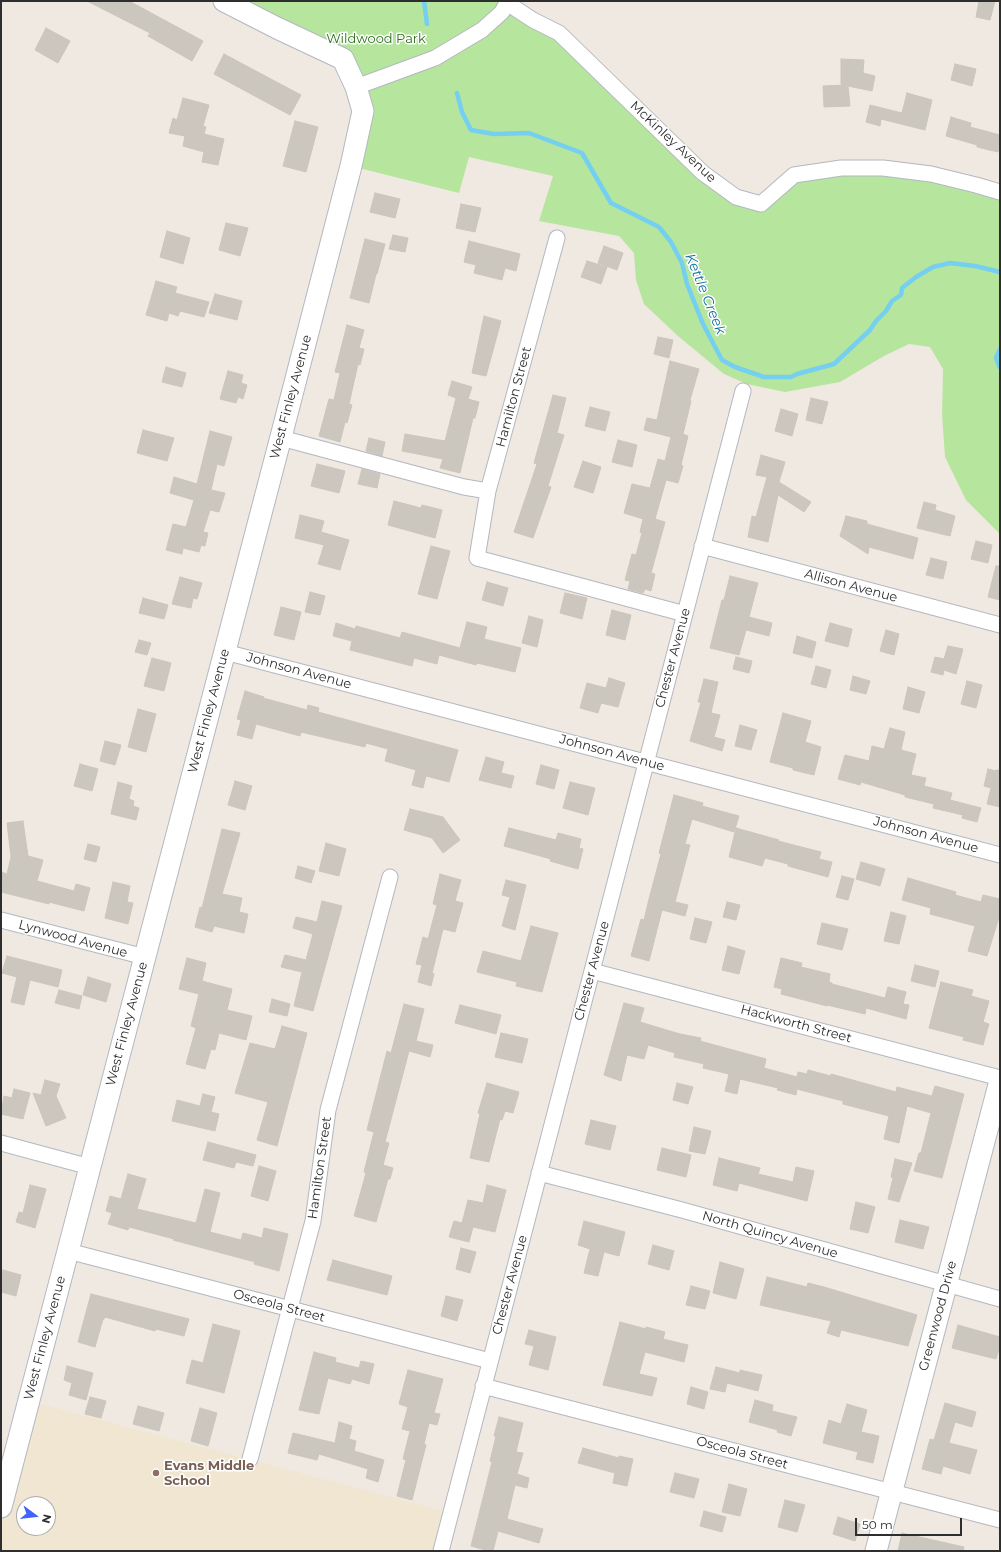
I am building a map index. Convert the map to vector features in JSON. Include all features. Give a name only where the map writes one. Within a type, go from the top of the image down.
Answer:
[{"type":"main road","name":"West Finley Avenue","points":[[1,1507],[281,438],[359,136],[363,111],[356,87],[343,59],[224,1]]},
{"type":"main road","name":"Greenwood Drive","points":[[876,1551],[1000,1079]]},
{"type":"street","points":[[356,87],[435,58],[482,30],[502,12],[508,2]]},
{"type":"street","name":"McKinley Avenue","points":[[508,2],[533,20],[559,33],[703,173],[736,197],[761,204],[794,175],[841,168],[883,168],[931,174],[1000,192]]},
{"type":"street","name":"Hamilton Street","points":[[557,238],[488,491],[476,558],[684,614]]},
{"type":"street","name":"Chester Avenue","points":[[441,1551],[743,391]]},
{"type":"street","points":[[281,438],[464,487],[488,491]]},
{"type":"street","name":"Allison Avenue","points":[[702,546],[1000,625]]},
{"type":"street","name":"Johnson Avenue","points":[[225,652],[1000,855]]},
{"type":"street","name":"Hamilton Street","points":[[250,1458],[313,1221],[328,1110],[390,877]]},
{"type":"street","name":"Lynwood Avenue","points":[[1,920],[145,957]]},
{"type":"street","name":"Hackworth Street","points":[[592,971],[1000,1079]]},
{"type":"street","points":[[1,1143],[90,1167]]},
{"type":"street","name":"North Quincy Avenue","points":[[539,1173],[682,1210],[1000,1299]]},
{"type":"street","name":"Osceola Street","points":[[68,1251],[490,1361]]},
{"type":"street","name":"Osceola Street","points":[[483,1386],[1000,1520]]},
{"type":"shaded area","name":"Evans Middle School","points":[[29,1401],[451,1513],[441,1551],[1,1551],[1,1507]]},
{"type":"green space","name":"Wildwood Park","points":[[241,1],[508,1],[533,20],[703,173],[761,204],[794,175],[883,168],[1000,192],[1000,534],[966,500],[945,457],[942,414],[943,369],[930,347],[909,344],[884,356],[840,382],[785,392],[747,384],[724,374],[678,336],[644,304],[636,280],[634,253],[619,236],[539,221],[553,176],[469,157],[459,193],[351,166],[359,136],[343,59]]},
{"type":"building","points":[[87,1],[129,1],[203,41],[192,61],[148,36],[150,33]]},
{"type":"building","points":[[979,1],[995,1],[990,20],[976,17]]},
{"type":"building","points":[[46,28],[70,41],[58,63],[35,50]]},
{"type":"building","points":[[224,54],[301,95],[290,115],[214,74]]},
{"type":"building","points":[[841,59],[864,60],[863,73],[875,76],[872,91],[848,86],[850,106],[824,107],[823,86],[845,85],[841,84]]},
{"type":"building","points":[[955,64],[976,69],[972,86],[951,80]]},
{"type":"building","points":[[907,93],[932,100],[925,130],[881,119],[880,126],[866,122],[870,105],[902,113]]},
{"type":"building","points":[[183,98],[209,105],[203,126],[206,127],[204,134],[224,139],[218,165],[202,162],[204,152],[183,146],[185,136],[169,133],[173,118],[177,120]]},
{"type":"building","points":[[951,117],[971,123],[970,127],[1000,135],[998,152],[977,147],[977,145],[946,136]]},
{"type":"building","points":[[295,121],[318,127],[306,172],[283,166]]},
{"type":"building","points":[[375,193],[400,199],[395,218],[370,212]]},
{"type":"building","points":[[461,204],[481,208],[475,232],[456,228]]},
{"type":"building","points":[[226,223],[248,228],[240,256],[219,250]]},
{"type":"building","points":[[167,231],[190,238],[183,264],[160,257]]},
{"type":"building","points":[[393,235],[408,238],[405,252],[389,249]]},
{"type":"building","points":[[365,239],[385,244],[369,303],[350,298]]},
{"type":"building","points":[[469,241],[520,254],[516,271],[505,268],[502,280],[474,273],[476,265],[464,262]]},
{"type":"building","points":[[604,246],[623,253],[617,270],[598,263]]},
{"type":"building","points":[[587,261],[607,267],[601,284],[581,277]]},
{"type":"building","points":[[156,281],[177,287],[175,293],[209,302],[204,317],[180,311],[178,316],[169,313],[167,321],[146,315]]},
{"type":"building","points":[[215,294],[242,301],[237,320],[209,313]]},
{"type":"building","points":[[484,316],[501,321],[486,376],[472,373]]},
{"type":"building","points":[[347,325],[364,330],[359,348],[364,349],[360,365],[358,364],[349,404],[352,405],[347,423],[345,422],[340,442],[319,436],[329,399],[334,400],[340,373],[335,372]]},
{"type":"building","points":[[658,337],[673,340],[669,358],[654,354]]},
{"type":"building","points":[[670,361],[699,369],[690,400],[683,434],[688,436],[681,465],[683,466],[678,483],[666,480],[655,519],[665,522],[651,573],[655,574],[651,591],[645,589],[643,593],[628,589],[630,581],[625,580],[632,554],[636,555],[642,533],[640,532],[643,519],[624,513],[632,484],[650,488],[658,459],[665,461],[671,437],[644,430],[647,418],[657,420]]},
{"type":"building","points":[[166,367],[186,373],[182,387],[162,382]]},
{"type":"building","points":[[228,371],[243,375],[241,383],[247,385],[243,399],[238,397],[236,403],[220,399]]},
{"type":"building","points":[[452,381],[472,387],[468,399],[479,402],[475,418],[473,418],[460,473],[440,468],[443,459],[402,451],[405,434],[445,441],[456,398],[448,395]]},
{"type":"building","points":[[553,395],[566,398],[557,433],[564,435],[548,486],[551,487],[533,538],[514,532],[537,464],[534,463]]},
{"type":"building","points":[[811,398],[828,402],[822,424],[806,420]]},
{"type":"building","points":[[590,407],[610,412],[605,431],[585,426]]},
{"type":"building","points":[[781,409],[798,414],[792,436],[775,431]]},
{"type":"building","points":[[143,430],[174,438],[167,461],[137,453]]},
{"type":"building","points":[[210,431],[232,437],[224,466],[217,464],[211,490],[225,493],[219,512],[210,510],[203,532],[208,533],[205,546],[201,545],[199,552],[183,548],[182,554],[166,550],[173,524],[186,527],[194,500],[170,493],[174,477],[197,484]]},
{"type":"building","points":[[369,438],[385,442],[382,456],[366,451]]},
{"type":"building","points":[[618,440],[637,445],[632,467],[612,462]]},
{"type":"building","points":[[761,455],[785,462],[779,482],[811,502],[804,512],[778,495],[768,542],[748,537],[752,516],[756,517],[767,477],[756,475]]},
{"type":"building","points":[[583,461],[601,467],[593,493],[574,487]]},
{"type":"building","points":[[317,464],[345,471],[339,493],[311,486]]},
{"type":"building","points":[[362,469],[380,474],[377,488],[358,484]]},
{"type":"building","points":[[394,501],[421,508],[422,505],[442,510],[435,538],[388,525]]},
{"type":"building","points":[[924,502],[936,505],[935,510],[955,516],[950,536],[917,528]]},
{"type":"building","points":[[300,515],[324,521],[321,532],[349,540],[340,570],[318,564],[324,545],[295,538]]},
{"type":"building","points":[[846,516],[867,521],[867,524],[918,538],[913,559],[869,547],[868,554],[840,536]]},
{"type":"building","points":[[976,541],[992,545],[988,563],[971,559]]},
{"type":"building","points":[[431,546],[450,551],[437,599],[418,594]]},
{"type":"building","points":[[931,558],[947,562],[943,579],[926,575]]},
{"type":"building","points":[[996,566],[1000,566],[1000,600],[988,597]]},
{"type":"building","points":[[730,576],[758,583],[749,617],[772,623],[769,636],[746,630],[739,655],[710,648],[722,600],[724,600]]},
{"type":"building","points":[[180,577],[202,583],[197,599],[193,598],[191,608],[172,604]]},
{"type":"building","points":[[487,582],[508,588],[503,606],[482,600]]},
{"type":"building","points":[[310,592],[325,596],[320,615],[305,612]]},
{"type":"building","points":[[565,593],[587,598],[582,619],[560,613]]},
{"type":"building","points":[[143,598],[168,605],[164,619],[139,613]]},
{"type":"building","points":[[281,607],[301,612],[294,640],[274,635]]},
{"type":"building","points":[[612,610],[631,615],[625,640],[606,635]]},
{"type":"building","points":[[529,616],[543,620],[537,647],[522,643]]},
{"type":"building","points":[[467,622],[487,627],[484,639],[521,648],[515,672],[477,663],[476,665],[439,655],[437,664],[414,658],[412,666],[350,650],[352,641],[333,636],[336,623],[355,629],[356,626],[400,638],[402,632],[460,648]]},
{"type":"building","points":[[830,623],[852,629],[848,647],[825,641]]},
{"type":"building","points":[[886,630],[899,634],[894,655],[880,651]]},
{"type":"building","points":[[797,636],[816,642],[812,658],[793,653]]},
{"type":"building","points":[[139,640],[151,643],[147,655],[135,652]]},
{"type":"building","points":[[948,646],[963,649],[956,674],[944,670],[943,675],[931,672],[935,657],[944,659]]},
{"type":"building","points":[[736,657],[752,661],[749,673],[733,669]]},
{"type":"building","points":[[152,658],[171,663],[164,691],[144,686]]},
{"type":"building","points":[[816,666],[831,670],[826,688],[811,684]]},
{"type":"building","points":[[853,676],[870,681],[866,694],[850,690]]},
{"type":"building","points":[[609,678],[625,683],[618,707],[601,703],[598,713],[580,708],[587,683],[606,688]]},
{"type":"building","points":[[704,679],[718,682],[711,713],[720,715],[714,737],[725,740],[722,751],[690,741],[701,702],[698,702]]},
{"type":"building","points":[[967,681],[982,685],[976,708],[961,704]]},
{"type":"building","points":[[908,687],[925,692],[919,713],[903,709]]},
{"type":"building","points":[[245,691],[264,697],[263,698],[307,710],[308,705],[319,708],[318,712],[458,750],[449,782],[426,776],[423,788],[412,785],[416,770],[385,761],[388,749],[366,743],[365,747],[301,732],[300,736],[256,724],[252,739],[237,735],[241,720],[237,719]]},
{"type":"building","points":[[138,709],[156,714],[146,752],[128,747]]},
{"type":"building","points":[[783,713],[811,721],[805,742],[821,747],[814,775],[770,762]]},
{"type":"building","points":[[740,725],[757,730],[751,750],[735,746]]},
{"type":"building","points":[[890,728],[905,732],[901,750],[916,754],[911,775],[926,778],[924,786],[952,793],[950,800],[981,808],[977,822],[962,818],[963,815],[933,808],[934,804],[905,797],[905,795],[861,782],[860,785],[838,779],[845,755],[869,761],[872,746],[884,749]]},
{"type":"building","points":[[105,741],[121,745],[115,765],[100,761]]},
{"type":"building","points":[[486,757],[504,762],[501,773],[514,776],[511,788],[479,780]]},
{"type":"building","points":[[80,764],[98,769],[92,791],[74,786]]},
{"type":"building","points":[[541,765],[559,770],[554,789],[536,784]]},
{"type":"building","points":[[988,769],[996,771],[1000,770],[1000,807],[987,804],[991,788],[984,786]]},
{"type":"building","points":[[235,781],[252,786],[245,810],[228,805]]},
{"type":"building","points":[[118,782],[132,786],[129,799],[134,801],[133,806],[139,808],[136,820],[111,814]]},
{"type":"building","points":[[570,782],[595,788],[588,815],[563,808]]},
{"type":"building","points":[[674,795],[703,803],[702,806],[739,816],[734,832],[692,819],[685,844],[690,845],[675,902],[688,905],[685,916],[662,910],[649,961],[631,956],[641,919],[644,920]]},
{"type":"building","points":[[410,809],[443,817],[460,840],[443,853],[432,838],[404,830]]},
{"type":"building","points":[[23,821],[28,856],[43,860],[37,881],[74,891],[76,884],[90,888],[84,911],[1,892],[1,872],[7,874],[11,857],[7,823]]},
{"type":"building","points":[[509,828],[556,840],[558,833],[581,839],[579,848],[583,849],[578,869],[550,861],[551,859],[504,846]]},
{"type":"building","points":[[736,828],[821,852],[819,859],[832,862],[828,877],[765,858],[762,866],[729,857]]},
{"type":"building","points":[[222,829],[240,833],[222,894],[242,898],[239,912],[248,914],[244,933],[214,926],[212,932],[195,927],[200,907],[202,908]]},
{"type":"building","points":[[326,843],[346,849],[339,876],[319,871]]},
{"type":"building","points":[[88,844],[100,847],[96,862],[84,859]]},
{"type":"building","points":[[861,862],[885,869],[880,886],[856,879]]},
{"type":"building","points":[[298,866],[315,871],[311,883],[295,878]]},
{"type":"building","points":[[440,874],[461,880],[455,901],[463,903],[455,932],[443,929],[432,973],[434,974],[431,986],[418,982],[422,965],[416,964],[423,937],[428,939],[437,905],[433,904]]},
{"type":"building","points":[[842,876],[854,879],[848,900],[836,897]]},
{"type":"building","points":[[908,878],[956,892],[955,895],[981,902],[983,895],[1000,899],[1000,914],[987,956],[968,951],[975,926],[930,914],[931,908],[902,900]]},
{"type":"building","points":[[506,880],[526,885],[515,930],[502,926],[510,897],[502,895]]},
{"type":"building","points":[[113,882],[130,886],[127,902],[133,903],[128,924],[105,918]]},
{"type":"building","points":[[322,901],[342,906],[313,1011],[294,1006],[302,972],[281,967],[285,955],[306,960],[313,934],[293,928],[296,917],[317,922]]},
{"type":"building","points":[[727,902],[740,905],[736,920],[723,917]]},
{"type":"building","points":[[891,912],[906,916],[899,944],[884,941]]},
{"type":"building","points":[[695,918],[712,922],[706,943],[690,939]]},
{"type":"building","points":[[822,923],[848,929],[842,950],[817,944]]},
{"type":"building","points":[[531,926],[558,933],[542,992],[516,986],[517,982],[477,972],[483,951],[521,961]]},
{"type":"building","points":[[728,946],[745,951],[739,974],[722,970]]},
{"type":"building","points":[[7,956],[62,970],[58,987],[30,980],[24,1005],[11,1002],[17,977],[2,973]]},
{"type":"building","points":[[187,958],[206,963],[202,981],[232,989],[227,1010],[252,1016],[246,1040],[219,1033],[215,1050],[211,1049],[205,1069],[186,1064],[196,1028],[191,1026],[199,994],[179,989]]},
{"type":"building","points":[[781,958],[802,963],[801,967],[830,974],[829,982],[832,984],[885,998],[888,987],[906,992],[903,1004],[909,1005],[906,1019],[866,1008],[865,1014],[781,994],[782,989],[774,987]]},
{"type":"building","points":[[915,965],[939,971],[935,987],[911,981]]},
{"type":"building","points":[[88,977],[111,984],[106,1002],[83,995]]},
{"type":"building","points":[[941,982],[973,990],[971,996],[989,1001],[983,1022],[989,1024],[983,1045],[963,1040],[964,1037],[929,1028]]},
{"type":"building","points":[[59,990],[82,996],[79,1009],[55,1003]]},
{"type":"building","points":[[272,999],[290,1004],[287,1016],[269,1012]]},
{"type":"building","points":[[624,1003],[644,1008],[640,1022],[680,1034],[701,1038],[700,1041],[766,1059],[764,1068],[797,1077],[798,1072],[807,1074],[808,1070],[831,1076],[831,1074],[896,1092],[897,1087],[932,1096],[935,1086],[964,1094],[942,1178],[914,1171],[919,1153],[921,1153],[931,1113],[907,1106],[899,1143],[884,1139],[889,1116],[843,1104],[843,1101],[797,1089],[796,1095],[777,1090],[778,1088],[740,1079],[737,1094],[725,1091],[729,1074],[703,1068],[704,1064],[674,1057],[675,1053],[648,1045],[644,1059],[627,1055],[621,1081],[604,1075]]},
{"type":"building","points":[[404,1004],[424,1009],[416,1041],[433,1045],[430,1057],[409,1051],[385,1142],[389,1143],[383,1165],[393,1168],[390,1179],[388,1179],[376,1222],[354,1216],[366,1173],[364,1172],[374,1132],[367,1130],[387,1051],[391,1053]]},
{"type":"building","points":[[460,1005],[501,1015],[496,1034],[455,1023]]},
{"type":"building","points":[[282,1026],[307,1033],[277,1146],[257,1140],[268,1102],[235,1093],[250,1043],[275,1049]]},
{"type":"building","points":[[501,1033],[528,1039],[522,1063],[495,1057]]},
{"type":"building","points":[[45,1080],[60,1084],[56,1096],[66,1118],[46,1126],[33,1093],[41,1095]]},
{"type":"building","points":[[487,1083],[519,1092],[513,1113],[505,1111],[502,1120],[500,1119],[489,1162],[470,1158],[480,1114],[478,1113]]},
{"type":"building","points":[[677,1083],[693,1087],[688,1104],[673,1100]]},
{"type":"building","points":[[14,1089],[30,1093],[23,1119],[1,1114],[4,1096],[12,1098]]},
{"type":"building","points":[[203,1094],[215,1097],[211,1112],[219,1114],[215,1131],[172,1121],[177,1100],[200,1106]]},
{"type":"building","points":[[591,1120],[616,1126],[610,1150],[585,1144]]},
{"type":"building","points":[[694,1127],[711,1131],[705,1154],[689,1151]]},
{"type":"building","points":[[208,1142],[256,1155],[253,1166],[236,1162],[234,1168],[203,1160]]},
{"type":"building","points":[[662,1148],[691,1155],[686,1177],[657,1170]]},
{"type":"building","points":[[719,1158],[760,1168],[758,1174],[793,1182],[796,1167],[814,1171],[807,1201],[739,1183],[737,1191],[713,1185]]},
{"type":"building","points":[[895,1159],[912,1163],[899,1202],[888,1199],[893,1178],[891,1177]]},
{"type":"building","points":[[259,1166],[276,1171],[268,1201],[251,1196]]},
{"type":"building","points":[[128,1174],[146,1179],[137,1209],[196,1223],[205,1189],[220,1193],[210,1232],[241,1240],[243,1233],[262,1238],[264,1228],[288,1234],[279,1271],[254,1264],[255,1262],[173,1240],[174,1239],[129,1227],[128,1230],[108,1224],[112,1213],[106,1211],[110,1196],[121,1199]]},
{"type":"building","points":[[30,1185],[46,1189],[35,1228],[16,1222],[19,1212],[23,1213]]},
{"type":"building","points":[[487,1185],[506,1190],[495,1232],[473,1227],[469,1242],[449,1237],[454,1221],[462,1223],[468,1200],[483,1203]]},
{"type":"building","points":[[856,1202],[875,1207],[868,1233],[850,1229]]},
{"type":"building","points":[[900,1220],[929,1227],[923,1249],[895,1242]]},
{"type":"building","points":[[584,1221],[625,1232],[619,1256],[604,1252],[598,1276],[584,1273],[590,1249],[578,1245]]},
{"type":"building","points":[[653,1245],[674,1251],[669,1270],[648,1264]]},
{"type":"building","points":[[461,1248],[476,1252],[470,1273],[456,1269]]},
{"type":"building","points":[[333,1260],[392,1276],[387,1295],[327,1280]]},
{"type":"building","points":[[720,1262],[744,1269],[736,1299],[713,1293]]},
{"type":"building","points":[[3,1270],[21,1275],[16,1296],[1,1292],[1,1278]]},
{"type":"building","points":[[767,1277],[807,1287],[808,1283],[824,1287],[917,1315],[908,1346],[841,1330],[839,1337],[827,1333],[831,1321],[760,1305]]},
{"type":"building","points":[[691,1286],[710,1291],[705,1309],[686,1305]]},
{"type":"building","points":[[91,1294],[189,1319],[184,1336],[156,1329],[155,1331],[105,1317],[103,1319],[95,1347],[78,1342]]},
{"type":"building","points":[[446,1296],[463,1300],[457,1321],[441,1316]]},
{"type":"building","points":[[620,1322],[665,1332],[663,1339],[688,1345],[684,1362],[645,1352],[639,1374],[657,1378],[652,1396],[603,1385]]},
{"type":"building","points":[[213,1324],[240,1331],[224,1393],[186,1383],[192,1360],[203,1363]]},
{"type":"building","points":[[958,1325],[1000,1337],[1000,1345],[996,1359],[952,1348]]},
{"type":"building","points":[[529,1330],[556,1337],[548,1370],[529,1365],[534,1346],[525,1344]]},
{"type":"building","points":[[314,1352],[336,1358],[335,1362],[359,1368],[361,1361],[374,1364],[369,1384],[352,1379],[350,1384],[328,1378],[319,1414],[299,1410]]},
{"type":"building","points":[[67,1366],[93,1373],[86,1400],[69,1395],[72,1383],[64,1380]]},
{"type":"building","points":[[716,1367],[740,1373],[740,1370],[762,1375],[758,1391],[727,1383],[725,1392],[710,1389]]},
{"type":"building","points":[[408,1370],[443,1379],[434,1413],[440,1414],[437,1425],[429,1423],[424,1444],[426,1445],[412,1500],[397,1496],[406,1460],[403,1459],[410,1431],[402,1429],[408,1407],[399,1404]]},
{"type":"building","points":[[691,1387],[708,1392],[704,1409],[687,1404]]},
{"type":"building","points":[[90,1397],[106,1401],[101,1418],[85,1414]]},
{"type":"building","points":[[755,1400],[773,1405],[772,1411],[797,1417],[791,1436],[777,1432],[778,1430],[749,1422]]},
{"type":"building","points":[[945,1403],[976,1412],[972,1427],[955,1422],[949,1443],[977,1450],[970,1474],[943,1466],[941,1474],[922,1469],[930,1439],[934,1440]]},
{"type":"building","points":[[847,1404],[867,1410],[861,1432],[879,1436],[873,1463],[856,1459],[858,1452],[823,1443],[829,1420],[841,1424]]},
{"type":"building","points":[[138,1406],[164,1413],[159,1431],[133,1424]]},
{"type":"building","points":[[200,1408],[217,1413],[208,1446],[191,1441]]},
{"type":"building","points":[[499,1417],[523,1423],[516,1452],[523,1453],[517,1474],[529,1478],[527,1488],[515,1485],[507,1519],[543,1529],[539,1543],[498,1531],[493,1551],[489,1551],[471,1546],[492,1462],[490,1461]]},
{"type":"building","points":[[339,1422],[352,1426],[349,1439],[356,1441],[354,1451],[384,1460],[378,1482],[366,1478],[368,1469],[319,1454],[317,1460],[288,1453],[293,1433],[335,1443]]},
{"type":"building","points":[[583,1448],[619,1458],[619,1456],[633,1459],[627,1486],[613,1483],[615,1473],[578,1463]]},
{"type":"building","points":[[675,1473],[699,1479],[694,1498],[670,1492]]},
{"type":"building","points":[[729,1484],[747,1489],[740,1516],[722,1512]]},
{"type":"building","points":[[785,1500],[805,1505],[797,1532],[778,1527]]},
{"type":"building","points":[[704,1511],[726,1517],[722,1532],[700,1526]]},
{"type":"building","points":[[838,1517],[860,1524],[855,1541],[833,1534]]},
{"type":"building","points":[[902,1533],[964,1547],[963,1551],[898,1551]]},
{"type":"waterway","name":"Kettle Creek","points":[[424,1],[427,24]]},
{"type":"waterway","name":"Kettle Creek","points":[[457,93],[462,112],[471,130],[494,134],[529,133],[582,153],[611,203],[659,227],[671,242],[682,263],[687,284],[703,324],[722,360],[735,367],[764,377],[791,377],[834,364],[870,330],[876,321],[886,311],[892,301],[901,295],[902,288],[916,277],[933,267],[950,263],[975,266],[1000,272]]},
{"type":"waterway","name":"Kettle Creek","points":[[1000,349],[996,358],[1000,368]]},
{"type":"place","name":"Evans Middle School","points":[[156,1473]]}]
